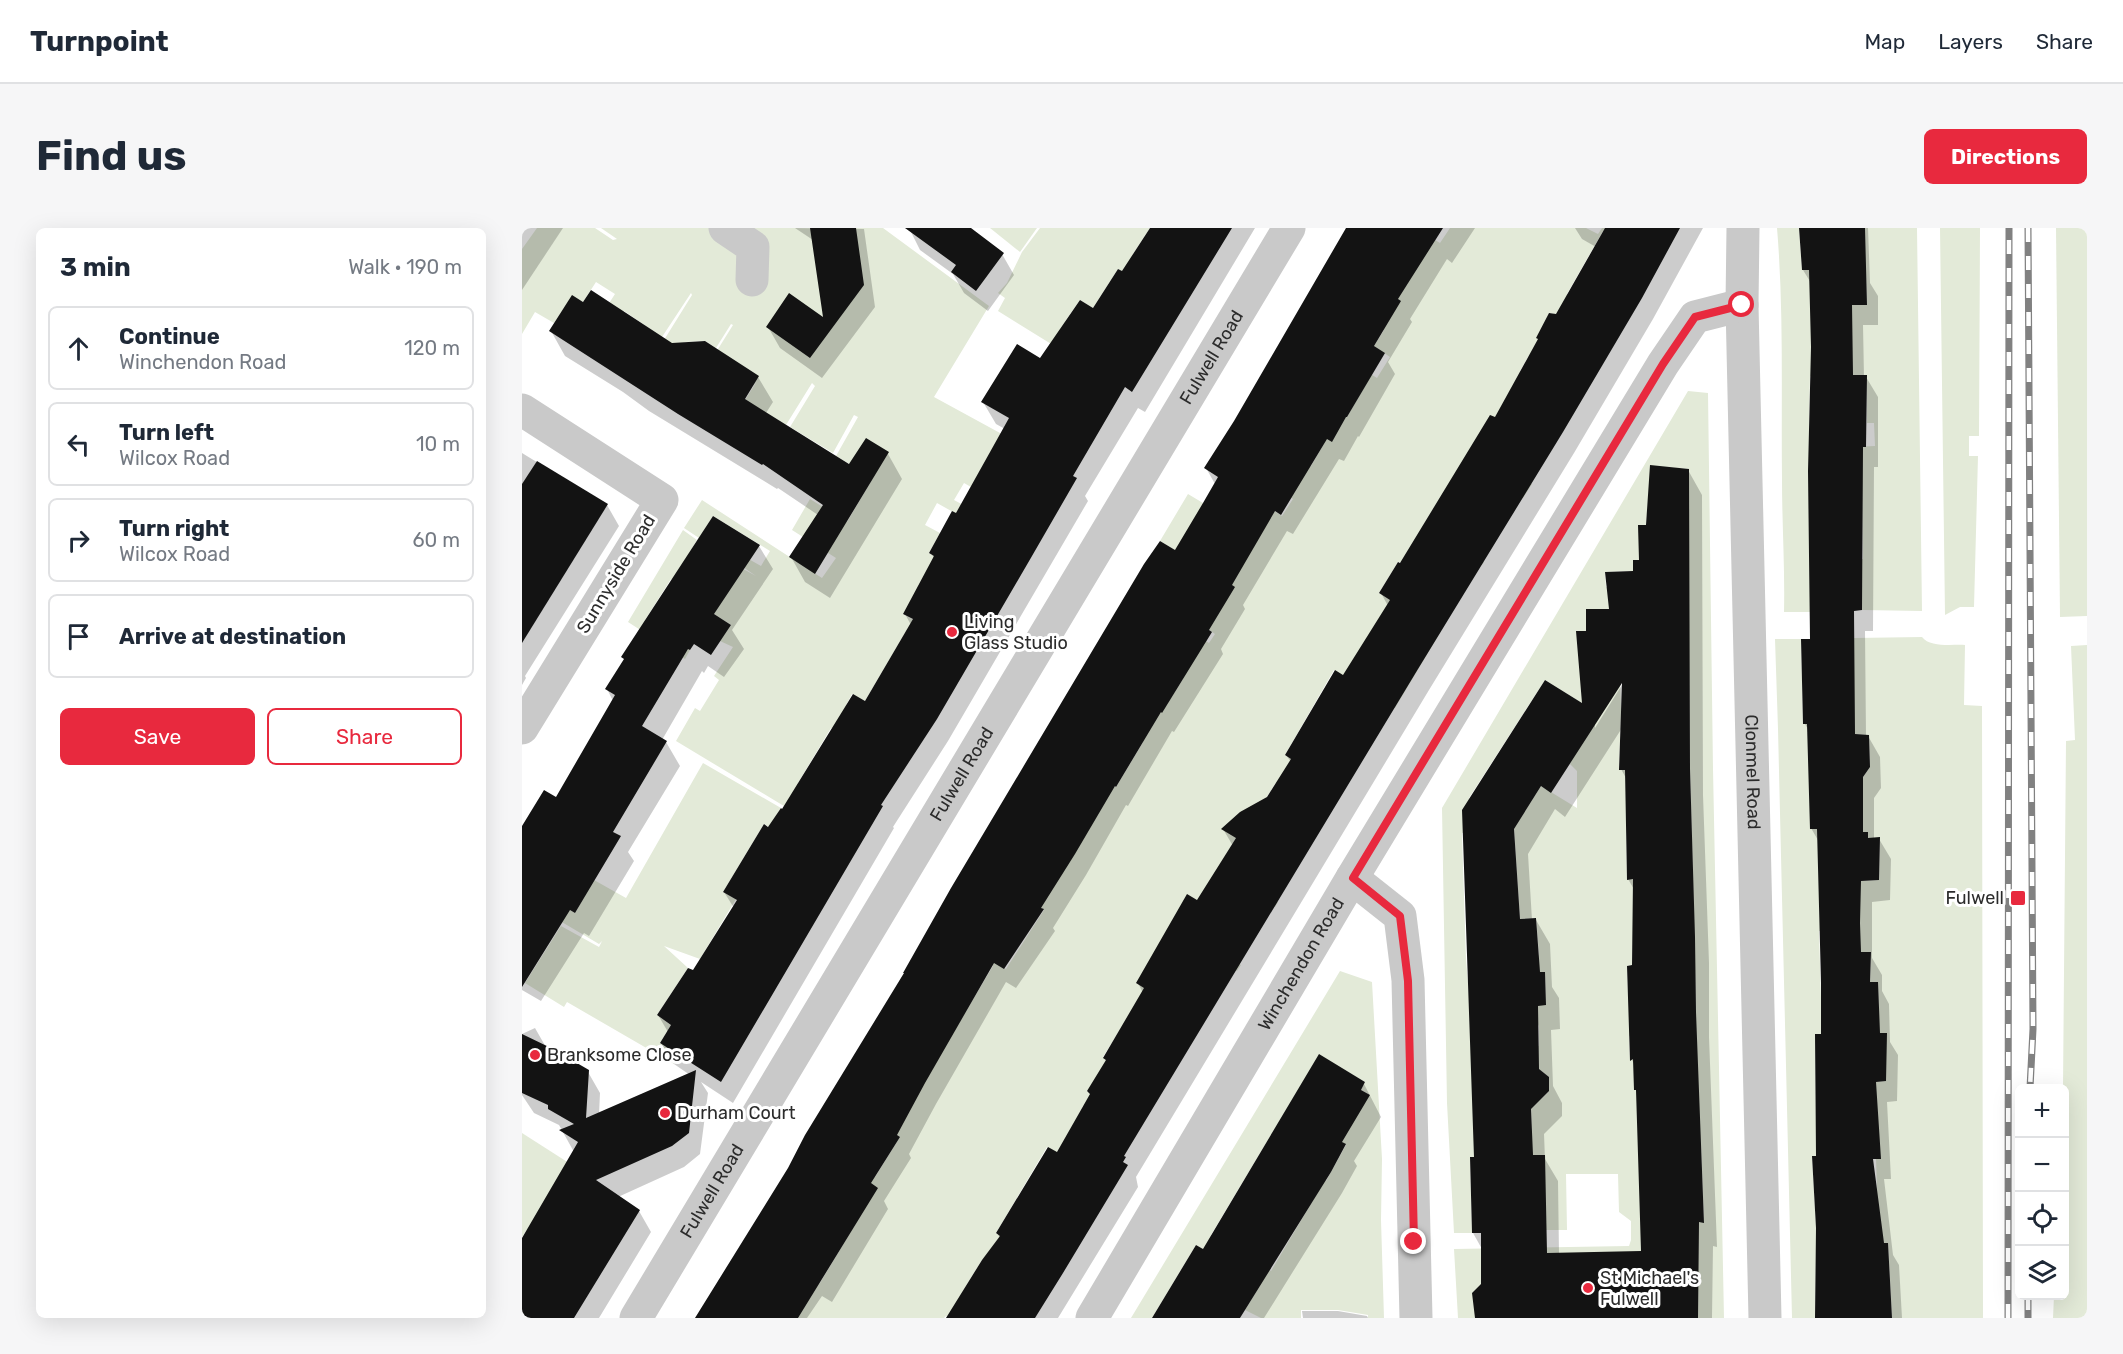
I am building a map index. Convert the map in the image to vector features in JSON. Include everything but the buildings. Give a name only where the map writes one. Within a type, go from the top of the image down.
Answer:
[{"type":"street","points":[[725,228],[753,247],[752,280]]},
{"type":"street","name":"Fulwell Road","points":[[636,1318],[1288,228]]},
{"type":"street","name":"Clonmel Road","points":[[1743,228],[1742,305],[1765,1318]]},
{"type":"street","name":"Winchendon Road","points":[[1092,1318],[1353,878],[1663,364],[1695,317],[1742,305]]},
{"type":"street","name":"Sunnyside Road","points":[[522,410],[662,500],[522,728]]},
{"type":"street","points":[[1353,878],[1400,916],[1408,981],[1416,1318]]},
{"type":"green space","points":[[537,228],[595,228],[613,240],[617,239],[601,228],[883,228],[989,306],[934,397],[1011,439],[971,487],[964,483],[954,500],[991,520],[985,530],[937,503],[925,525],[940,533],[929,553],[961,571],[903,614],[928,628],[923,637],[908,628],[865,701],[852,694],[844,709],[859,745],[831,728],[798,783],[812,823],[676,741],[695,708],[700,711],[719,680],[714,676],[733,647],[720,641],[731,625],[714,614],[717,608],[671,579],[645,620],[690,650],[685,659],[628,622],[683,530],[697,540],[682,565],[736,565],[756,576],[740,565],[745,557],[761,566],[770,551],[713,516],[699,538],[684,528],[702,500],[822,578],[836,558],[792,530],[810,499],[847,522],[873,478],[836,456],[858,417],[854,415],[833,453],[790,427],[815,386],[812,383],[786,425],[745,400],[757,381],[753,386],[735,375],[703,373],[733,325],[731,324],[716,348],[705,341],[685,342],[680,349],[664,340],[692,295],[691,293],[662,337],[624,311],[616,318],[604,311],[615,294],[596,282],[583,302],[572,296],[554,323],[535,312],[522,334],[522,249]]},
{"type":"green space","points":[[990,228],[1037,228],[1020,252]]},
{"type":"green space","points":[[1040,228],[1150,228],[1133,254],[1149,264],[1138,280],[1118,269],[1093,308],[1080,300],[1066,320],[1056,347],[998,311],[1005,298],[998,293],[1007,283],[1022,252]]},
{"type":"green space","points":[[1450,228],[1586,228],[1598,234],[1602,228],[1629,228],[1660,264],[1603,231],[1567,294],[1571,317],[1549,313],[1537,338],[1544,343],[1528,357],[1520,371],[1578,406],[1570,420],[1495,418],[1471,448],[1532,484],[1523,498],[1463,462],[1424,524],[1484,562],[1482,565],[1398,562],[1379,593],[1441,631],[1395,708],[1334,670],[1285,755],[1298,763],[1275,784],[1219,866],[1278,902],[1275,907],[1228,879],[1171,924],[1241,965],[1237,971],[1189,943],[1155,994],[1121,1028],[1103,1057],[1116,1066],[1087,1091],[1098,1100],[1083,1106],[1077,1118],[1085,1123],[1062,1156],[1047,1147],[996,1233],[1010,1242],[982,1260],[950,1318],[946,1316],[944,1318],[771,1318],[820,1283],[877,1188],[841,1165],[875,1177],[900,1137],[869,1118],[953,1033],[993,966],[931,924],[1006,969],[1044,910],[1028,899],[1116,787],[1142,744],[1143,741],[1091,668],[1162,712],[1183,679],[1128,592],[1209,643],[1215,634],[1205,627],[1234,587],[1160,541],[1188,494],[1203,503],[1267,506],[1282,516],[1293,499],[1263,481],[1311,466],[1325,442],[1308,394],[1347,417],[1368,381],[1335,352],[1377,378],[1390,357],[1374,346],[1384,330],[1356,313],[1395,297],[1427,235],[1440,243]]},
{"type":"green space","points":[[1777,228],[1799,228],[1802,270],[1858,268],[1858,228],[1917,228],[1922,611],[1862,610],[1862,566],[1810,612],[1784,612]],"holes":[[[1866,274],[1867,305],[1852,305],[1809,275]],[[1867,375],[1867,423],[1874,423],[1875,446],[1852,447],[1812,476],[1809,426],[1810,376]],[[1862,483],[1863,559],[1810,561]]]},
{"type":"green space","points":[[1940,228],[1980,228],[1979,436],[1969,436],[1969,456],[1978,456],[1974,607],[1960,607],[1945,615]]},
{"type":"green space","points":[[2056,228],[2087,228],[2087,616],[2060,617]]},
{"type":"green space","points":[[1688,391],[1708,393],[1724,1318],[1458,1318],[1454,1249],[1629,1246],[1631,1221],[1619,1212],[1618,1174],[1566,1174],[1567,1230],[1546,1230],[1470,1158],[1472,1233],[1454,1233],[1447,1103],[1442,808]],"holes":[[[1651,466],[1689,469],[1689,550],[1646,525]],[[1633,560],[1689,560],[1633,589],[1606,587],[1605,572],[1633,571]],[[1619,647],[1689,647],[1693,878],[1627,879],[1626,828],[1638,770],[1619,769],[1621,711]],[[1545,680],[1588,707],[1570,764],[1577,771],[1577,808],[1541,786],[1522,816],[1503,804],[1496,815],[1469,798]],[[1514,828],[1520,919],[1536,918],[1539,955],[1526,973],[1545,972],[1546,1004],[1528,1007],[1539,1026],[1539,1046],[1529,1046],[1529,1069],[1540,1070],[1549,1077],[1549,1091],[1541,1099],[1531,1101],[1532,1148],[1470,1008],[1462,833]],[[1693,883],[1696,1012],[1630,1060],[1629,1036],[1646,1035],[1628,995],[1627,966],[1632,965],[1633,935]],[[1701,1145],[1704,1222],[1683,1222]]]},
{"type":"green space","points":[[1922,637],[1930,643],[1965,645],[1964,705],[1982,706],[1983,1318],[1892,1318],[1888,1243],[1816,1249],[1815,1318],[1792,1318],[1775,639],[1801,639],[1803,724],[1854,724],[1854,638]],"holes":[[[1807,732],[1869,735],[1870,767],[1863,777]],[[1868,832],[1868,838],[1880,838],[1879,880],[1859,881],[1860,927],[1820,928],[1818,833]],[[1860,930],[1860,952],[1871,953],[1870,982],[1878,982],[1879,1028],[1822,1031],[1819,931]],[[1886,1033],[1886,1081],[1871,1082],[1816,1126],[1815,1034]],[[1812,1157],[1876,1159],[1877,1188],[1816,1225]]]},
{"type":"green space","points":[[2087,645],[2087,1318],[2053,1318],[2054,1300],[2069,1300],[2069,1084],[2063,1084],[2066,741],[2075,740],[2071,646]]},
{"type":"green space","points":[[703,763],[781,808],[772,822],[802,847],[764,824],[723,892],[736,899],[700,959],[664,946],[688,968],[657,1015],[671,1025],[660,1043],[676,1053],[674,1064],[567,1002],[564,1007],[525,983],[561,926],[599,947],[602,941],[599,944],[555,918],[562,905],[575,913],[594,880],[626,898]]},
{"type":"green space","points":[[1340,971],[1372,982],[1382,1159],[1384,1318],[1368,1318],[1368,1315],[1338,1310],[1301,1310],[1301,1318],[1261,1318],[1245,1310],[1261,1284],[1196,1245],[1152,1318],[1131,1318]],"holes":[[[1319,1055],[1365,1082],[1361,1090],[1370,1095],[1333,1136],[1346,1145],[1326,1181],[1312,1173],[1321,1187],[1271,1271],[1211,1235]]]},
{"type":"green space","points":[[522,1133],[572,1165],[522,1237]]},
{"type":"railway","points":[[2008,1318],[2009,228]]},
{"type":"railway","points":[[2028,228],[2033,1029],[2030,1084]]},
{"type":"railway","points":[[2028,1300],[2028,1318]]},
{"type":"place","name":"Living Glass Studio","points":[[952,632]]},
{"type":"place","name":"Fulwell","points":[[2018,898]]},
{"type":"place","name":"Branksome Close","points":[[535,1055]]},
{"type":"place","name":"Durham Court","points":[[665,1113]]},
{"type":"place","name":"St Michael's Fulwell","points":[[1588,1288]]},
{"type":"route","points":[[1414,1242],[1408,981],[1400,916],[1353,878],[1663,364],[1695,317],[1742,305]]}]
